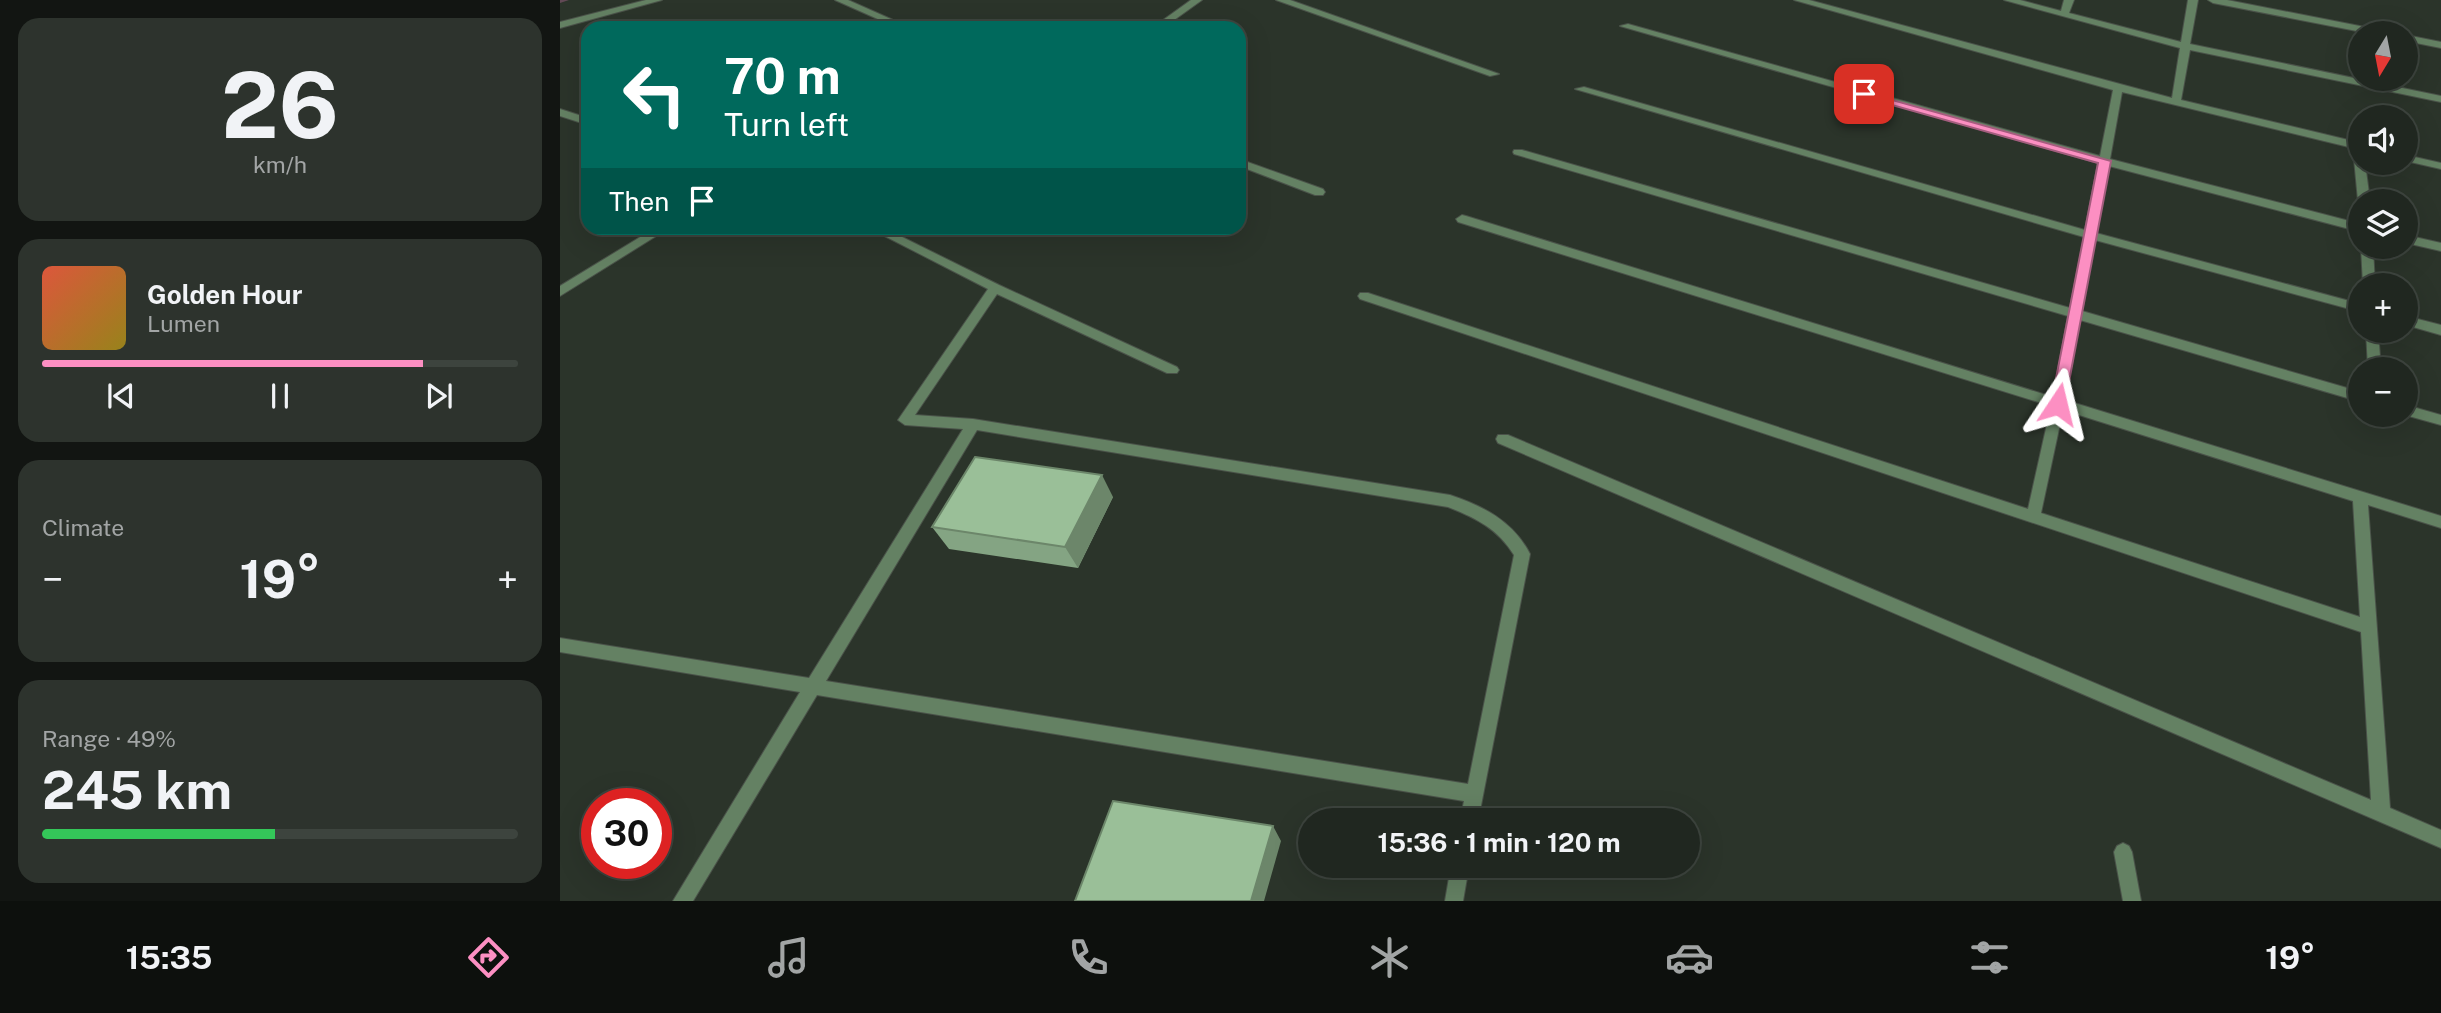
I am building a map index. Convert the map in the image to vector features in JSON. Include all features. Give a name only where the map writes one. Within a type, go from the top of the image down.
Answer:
[{"type":"street","points":[[560,25],[657,0]]},
{"type":"street","points":[[840,0],[890,21]]},
{"type":"street","points":[[1167,21],[1197,0]]},
{"type":"street","points":[[1281,0],[1494,74]]},
{"type":"street","points":[[1799,0],[2118,88],[2348,143]]},
{"type":"street","points":[[2009,0],[2185,46],[2441,99]]},
{"type":"street","points":[[2064,15],[2069,0]]},
{"type":"street","points":[[2176,103],[2193,0]]},
{"type":"street","points":[[2213,0],[2348,27]]},
{"type":"street","points":[[1625,26],[2104,161],[2348,225]]},
{"type":"street","points":[[2418,40],[2441,45]]},
{"type":"street","points":[[2033,517],[2058,404],[2118,88]]},
{"type":"street","points":[[1580,89],[2090,235],[2348,304]]},
{"type":"street","points":[[560,111],[581,119]]},
{"type":"street","points":[[1518,152],[2348,393]]},
{"type":"street","points":[[2418,161],[2441,166]]},
{"type":"street","points":[[1246,165],[1319,192]]},
{"type":"street","points":[[1462,219],[2441,522]]},
{"type":"street","points":[[560,292],[652,235]]},
{"type":"street","points":[[889,235],[995,288],[1172,370]]},
{"type":"street","points":[[2418,242],[2441,247]]},
{"type":"street","points":[[995,288],[905,419],[973,424],[1450,502],[1487,516],[1510,534],[1522,554],[1472,808]]},
{"type":"street","points":[[1364,296],[2368,627]]},
{"type":"street","points":[[2418,323],[2441,330]]},
{"type":"street","points":[[2418,413],[2441,420]]},
{"type":"street","points":[[682,901],[973,424]]},
{"type":"street","points":[[1503,439],[2441,839]]},
{"type":"street","points":[[2360,496],[2381,813]]},
{"type":"street","points":[[560,645],[1475,794]]},
{"type":"street","points":[[2123,852],[2132,901]]},
{"type":"street","points":[[1454,901],[1459,878]]},
{"type":"building","points":[[975,457],[1102,475],[1065,547],[932,527]]},
{"type":"building","points":[[1113,801],[1273,826],[1251,901],[1075,901]]},
{"type":"waterway","points":[[560,1],[565,0]]},
{"type":"route","points":[[1864,94],[2104,161],[2058,404]]}]
